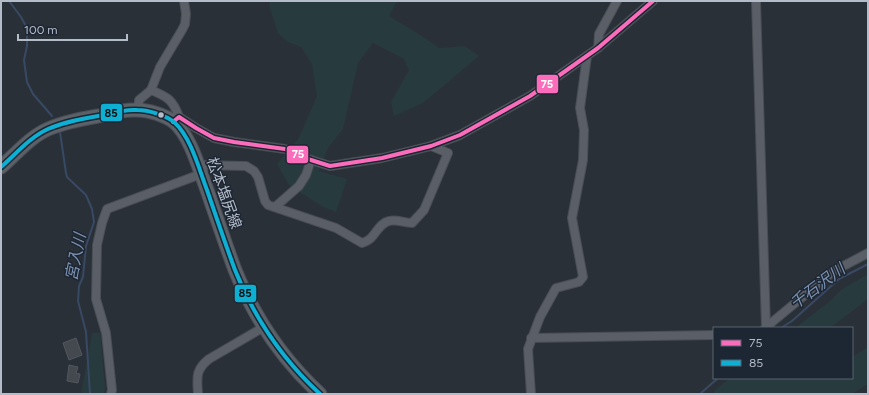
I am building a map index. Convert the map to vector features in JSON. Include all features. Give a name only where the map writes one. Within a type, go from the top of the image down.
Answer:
[{"type":"main road","name":"松本塩尻線","points":[[1,167],[35,137],[48,129],[72,121],[127,110],[138,110],[176,119],[200,169],[236,271],[249,302],[284,356],[306,381],[320,394]]},
{"type":"street","points":[[138,110],[139,100],[151,90],[160,67],[185,24],[186,14],[184,1]]},
{"type":"street","points":[[598,48],[599,34],[617,1]]},
{"type":"street","points":[[151,90],[170,99],[176,106],[176,119],[214,138],[285,149],[330,166],[382,158],[431,146],[460,135],[530,96],[598,48],[653,1]]},
{"type":"street","points":[[756,1],[766,327]]},
{"type":"street","points":[[531,394],[528,349],[540,317],[556,288],[579,282],[583,277],[572,218],[583,160],[584,130],[580,108],[587,56]]},
{"type":"street","points":[[111,394],[112,390],[106,333],[96,299],[98,246],[102,223],[107,209],[200,169],[246,166],[254,171],[258,177],[265,201],[268,205],[336,228],[362,243],[370,239],[383,223],[396,220],[406,223],[412,222],[424,210],[448,154],[431,146]]},
{"type":"street","points":[[275,207],[300,186],[306,175],[311,160]]},
{"type":"street","points":[[767,327],[834,271],[868,253]]},
{"type":"street","points":[[198,394],[197,373],[202,364],[209,358],[264,327]]},
{"type":"street","points":[[531,338],[713,335]]},
{"type":"green space","points":[[270,1],[397,1],[389,16],[439,48],[465,46],[479,56],[423,103],[394,116],[391,102],[409,70],[404,59],[373,43],[358,63],[343,129],[328,148],[319,171],[347,179],[336,212],[323,207],[289,185],[277,164],[299,138],[317,96],[312,64],[301,47],[288,42],[278,33],[269,5]]},
{"type":"green space","points":[[868,274],[868,299],[831,327],[796,327],[829,302],[841,290]]},
{"type":"green space","points":[[92,333],[100,333],[105,387],[104,394],[81,394]]},
{"type":"green space","points":[[868,347],[868,384],[852,394],[713,394],[715,390],[729,379],[853,379],[853,356]]},
{"type":"building","points":[[76,338],[82,355],[69,360],[63,343]]},
{"type":"building","points":[[69,365],[78,367],[76,373],[80,374],[78,383],[67,381]]},
{"type":"waterway","name":"宮入川","points":[[9,1],[27,28],[27,46],[24,60],[27,82],[33,94],[52,116]]},
{"type":"waterway","name":"宮入川","points":[[60,132],[67,177],[86,195],[92,209],[94,222],[86,246],[83,277],[79,286],[78,301],[86,332],[90,394]]},
{"type":"waterway","name":"千石沢川","points":[[783,327],[792,321],[839,279],[868,264]]},
{"type":"waterway","name":"千石沢川","points":[[700,394],[717,379]]},
{"type":"transit line","name":"75","points":[[173,122],[179,117],[214,138],[285,149],[330,166],[382,158],[431,146],[460,135],[530,96],[598,48],[653,1]]},
{"type":"transit line","name":"85","points":[[1,167],[35,136],[48,129],[66,123],[127,110],[141,110],[156,113],[174,122],[180,128],[194,154],[235,270],[260,321],[281,352],[306,381],[320,394]]}]
